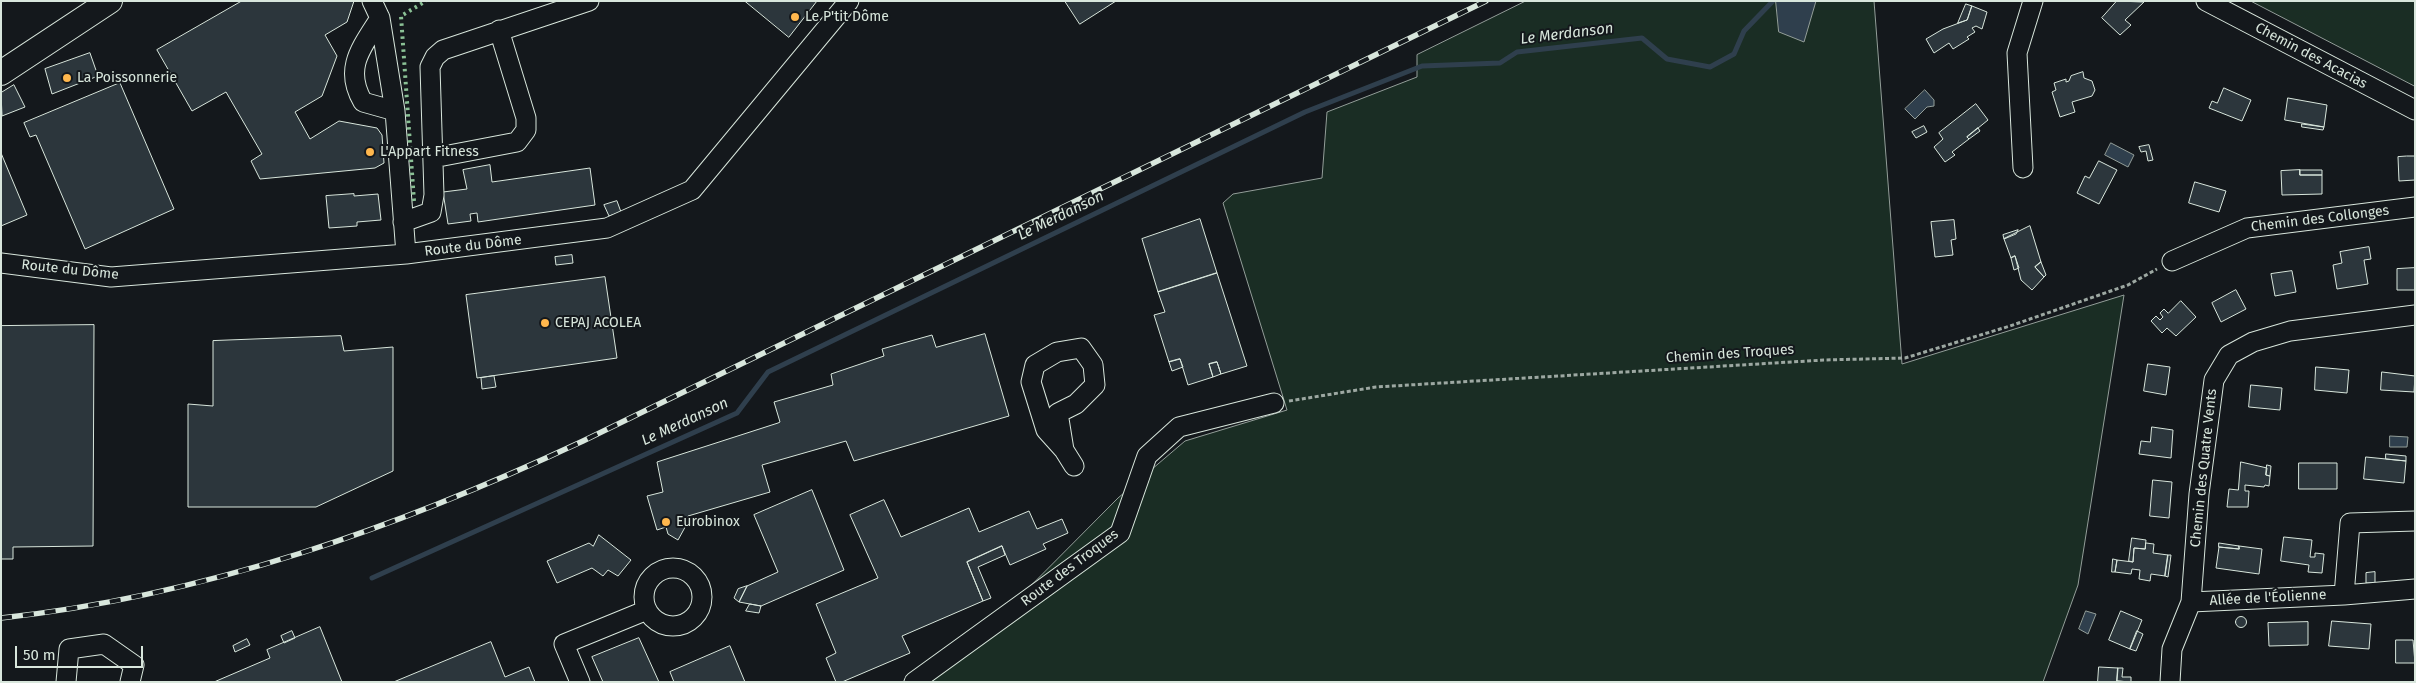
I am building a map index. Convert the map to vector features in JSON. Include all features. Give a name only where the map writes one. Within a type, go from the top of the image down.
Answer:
[{"type":"main road","points":[[1,73],[110,1]]},
{"type":"street","points":[[372,1],[380,18],[395,111],[406,254]]},
{"type":"street","points":[[403,222],[431,212],[434,195],[430,67],[435,57],[443,50],[589,1]]},
{"type":"street","name":"Route du Dôme","points":[[1,262],[111,277],[406,254],[607,228],[692,190],[849,1]]},
{"type":"street","points":[[2023,168],[2017,53],[2032,1]]},
{"type":"street","name":"Chemin des Acacias","points":[[2206,1],[2415,110]]},
{"type":"street","points":[[380,18],[356,57],[356,89],[363,102],[395,111]]},
{"type":"street","points":[[433,158],[517,142],[526,130],[526,118],[499,30]]},
{"type":"street","name":"Chemin des Collonges","points":[[2172,261],[2247,228],[2415,207]]},
{"type":"street","name":"Chemin des Quatre Vents","points":[[2170,682],[2172,649],[2191,602],[2199,494],[2214,380],[2229,355],[2253,342],[2290,331],[2415,315]]},
{"type":"street","points":[[1081,348],[1093,365],[1095,385],[1076,404],[1058,413],[1069,458],[1046,430],[1031,382],[1035,365],[1058,352],[1081,348]]},
{"type":"street","name":"Route des Troques","points":[[914,682],[1120,533],[1147,456],[1179,426],[1274,404]]},
{"type":"street","name":"Allée de l'Éolienne","points":[[2344,595],[2350,522],[2415,521]]},
{"type":"street","name":"Allée de l'Éolienne","points":[[2191,602],[2344,595],[2415,589]]},
{"type":"street","points":[[580,682],[564,644],[647,610]]},
{"type":"street","points":[[66,682],[69,649],[104,644],[134,665],[130,682]]},
{"type":"path","name":"Chemin des Troques","points":[[1274,404],[1376,387],[1814,360],[1905,358],[2010,326],[2128,285],[2172,261]]},
{"type":"green space","points":[[1526,1],[1874,1],[1902,364],[2124,295],[2078,585],[2043,682],[926,682],[952,665],[1118,498],[1185,441],[1287,410],[1223,203],[1233,194],[1322,178],[1327,112],[1417,77],[1417,55]]},
{"type":"green space","points":[[2251,1],[2415,1],[2415,86]]},
{"type":"water","points":[[1776,1],[1816,1],[1804,42],[1779,32]]},
{"type":"water","points":[[1925,90],[1934,100],[1934,106],[1927,107],[1915,119],[1905,109]]},
{"type":"water","points":[[2111,143],[2134,155],[2128,167],[2105,155]]},
{"type":"water","points":[[2390,436],[2408,437],[2407,447],[2390,447]]},
{"type":"water","points":[[2086,611],[2096,614],[2088,634],[2079,629]]},
{"type":"building","points":[[242,1],[354,1],[347,22],[325,35],[337,56],[322,96],[295,112],[310,139],[339,121],[377,128],[382,135],[384,163],[375,168],[260,179],[251,161],[262,154],[226,92],[192,111],[157,50]]},
{"type":"building","points":[[745,1],[817,1],[789,37]]},
{"type":"building","points":[[1065,1],[1116,1],[1080,24]]},
{"type":"building","points":[[2117,1],[2144,2],[2125,20],[2131,25],[2120,35],[2102,18]]},
{"type":"building","points":[[1966,4],[1972,6],[1967,20],[1958,23]]},
{"type":"building","points":[[1972,6],[1987,12],[1982,29],[1976,26],[1972,28],[1975,32],[1967,37],[1969,39],[1953,49],[1949,43],[1934,53],[1926,39],[1943,29],[1967,20]]},
{"type":"building","points":[[90,53],[98,76],[52,94],[45,69]]},
{"type":"building","points":[[2083,72],[2084,78],[2092,81],[2095,90],[2092,96],[2072,102],[2075,112],[2060,117],[2052,92],[2056,90],[2054,83],[2066,79],[2066,82],[2069,81],[2071,76]]},
{"type":"building","points":[[120,83],[174,209],[85,249],[36,135],[30,137],[24,123]]},
{"type":"building","points":[[14,85],[25,107],[2,116],[1,93]]},
{"type":"building","points":[[2224,88],[2251,100],[2242,121],[2209,108],[2212,101],[2217,103]]},
{"type":"building","points":[[2288,98],[2327,105],[2324,127],[2285,120]]},
{"type":"building","points":[[1976,104],[1988,120],[1967,137],[1969,139],[1952,152],[1955,155],[1945,162],[1934,147],[1943,139],[1939,133]]},
{"type":"building","points":[[2302,124],[2324,127],[2323,130],[2302,127]]},
{"type":"building","points":[[1924,126],[1927,132],[1916,138],[1912,132]]},
{"type":"building","points":[[1978,128],[1980,131],[1969,139],[1967,137]]},
{"type":"building","points":[[2149,145],[2153,160],[2148,161],[2146,151],[2141,152],[2139,147]]},
{"type":"building","points":[[1,153],[27,215],[1,226]]},
{"type":"building","points":[[2415,156],[2415,180],[2399,181],[2398,157]]},
{"type":"building","points":[[2099,161],[2117,170],[2099,204],[2077,193],[2085,176],[2089,178]]},
{"type":"building","points":[[490,165],[492,182],[590,168],[595,205],[478,222],[477,213],[470,214],[471,221],[448,224],[443,192],[467,189],[463,170]]},
{"type":"building","points":[[2300,170],[2322,170],[2322,175],[2300,175]]},
{"type":"building","points":[[2300,170],[2300,175],[2322,175],[2322,194],[2282,195],[2281,171]]},
{"type":"building","points":[[2195,182],[2226,191],[2219,212],[2189,203]]},
{"type":"building","points":[[354,194],[354,196],[378,194],[381,220],[357,222],[357,226],[329,228],[326,196]]},
{"type":"building","points":[[617,201],[621,212],[609,216],[604,205]]},
{"type":"building","points":[[1200,219],[1217,273],[1158,292],[1142,239]]},
{"type":"building","points":[[1954,220],[1956,239],[1951,240],[1953,255],[1935,257],[1931,222]]},
{"type":"building","points":[[2030,226],[2041,262],[2035,267],[2044,277],[2032,290],[2021,280],[2015,256],[2011,258],[2004,239]]},
{"type":"building","points":[[2018,230],[2016,234],[2004,239],[2003,235]]},
{"type":"building","points":[[2369,247],[2371,259],[2364,260],[2368,284],[2337,289],[2333,265],[2342,263],[2340,252]]},
{"type":"building","points":[[572,255],[573,263],[556,265],[555,257]]},
{"type":"building","points":[[2015,256],[2019,268],[2014,270],[2011,258]]},
{"type":"building","points":[[2041,262],[2046,275],[2044,277],[2035,267]]},
{"type":"building","points":[[2415,268],[2415,290],[2397,290],[2397,269]]},
{"type":"building","points":[[2292,271],[2296,292],[2275,296],[2271,274]]},
{"type":"building","points":[[1217,273],[1247,366],[1221,374],[1217,362],[1209,364],[1213,377],[1188,385],[1180,359],[1169,362],[1154,315],[1165,312],[1158,292]]},
{"type":"building","points":[[605,277],[617,358],[477,378],[466,295]]},
{"type":"building","points":[[2236,290],[2246,309],[2221,322],[2212,303]]},
{"type":"building","points":[[2181,301],[2196,317],[2176,336],[2167,328],[2162,333],[2151,321],[2156,316],[2160,320],[2163,317],[2160,313],[2164,309],[2168,313]]},
{"type":"building","points":[[94,325],[93,546],[13,547],[13,559],[1,559],[1,326]]},
{"type":"building","points":[[985,334],[1009,416],[854,461],[846,441],[762,465],[770,492],[688,516],[689,520],[678,540],[668,534],[666,527],[657,530],[647,496],[663,492],[657,462],[780,422],[774,402],[833,385],[831,374],[884,356],[882,349],[932,335],[936,347]]},
{"type":"building","points":[[341,336],[344,351],[393,347],[393,471],[316,507],[188,507],[188,404],[213,406],[213,341]]},
{"type":"building","points":[[1180,359],[1183,367],[1172,371],[1169,362]]},
{"type":"building","points":[[1217,362],[1221,374],[1213,377],[1209,364]]},
{"type":"building","points":[[2148,364],[2170,367],[2166,395],[2144,391]]},
{"type":"building","points":[[2316,367],[2349,370],[2347,393],[2315,390]]},
{"type":"building","points":[[2382,372],[2415,376],[2414,392],[2381,390]]},
{"type":"building","points":[[494,376],[496,387],[482,389],[481,378]]},
{"type":"building","points":[[2251,385],[2282,388],[2280,410],[2249,407]]},
{"type":"building","points":[[2152,427],[2173,430],[2171,458],[2139,454],[2141,441],[2150,442]]},
{"type":"building","points":[[2386,454],[2406,456],[2406,461],[2386,459]]},
{"type":"building","points":[[2366,457],[2406,461],[2404,483],[2364,479]]},
{"type":"building","points":[[2241,462],[2267,468],[2266,475],[2270,476],[2269,486],[2245,485],[2245,491],[2249,491],[2248,507],[2227,507],[2229,489],[2238,490]]},
{"type":"building","points":[[2299,463],[2337,463],[2337,489],[2299,489]]},
{"type":"building","points":[[2267,465],[2271,466],[2270,476],[2266,475]]},
{"type":"building","points":[[2153,480],[2172,482],[2169,518],[2150,516]]},
{"type":"building","points":[[812,490],[844,570],[761,606],[739,602],[747,586],[778,572],[754,515]]},
{"type":"building","points":[[884,500],[901,537],[969,508],[979,532],[1029,511],[1037,529],[1062,519],[1068,533],[1043,544],[1046,549],[1010,565],[1002,546],[967,562],[983,601],[902,636],[910,653],[842,682],[836,682],[826,658],[836,653],[816,604],[878,578],[850,515]]},
{"type":"building","points":[[599,535],[631,560],[618,576],[608,570],[603,576],[592,568],[557,583],[547,561],[589,543],[593,546]]},
{"type":"building","points":[[2284,537],[2312,540],[2310,557],[2315,557],[2315,553],[2324,554],[2322,573],[2308,572],[2309,565],[2281,561]]},
{"type":"building","points":[[2132,538],[2146,540],[2145,549],[2134,548],[2133,562],[2129,561]]},
{"type":"building","points":[[2146,543],[2154,544],[2153,553],[2168,555],[2165,576],[2151,574],[2150,581],[2139,579],[2140,570],[2132,569],[2131,574],[2115,572],[2117,560],[2133,562],[2134,548],[2145,549]]},
{"type":"building","points":[[2219,543],[2239,546],[2239,549],[2219,547]]},
{"type":"building","points":[[1002,546],[1005,555],[978,567],[991,598],[983,601],[967,562]]},
{"type":"building","points":[[2239,546],[2262,549],[2259,574],[2216,568],[2219,547],[2239,549]]},
{"type":"building","points":[[2168,555],[2171,555],[2168,577],[2165,576]]},
{"type":"building","points":[[2113,559],[2117,560],[2115,572],[2112,572]]},
{"type":"building","points":[[2375,572],[2375,583],[2366,583],[2366,573]]},
{"type":"building","points":[[747,586],[739,602],[734,598],[738,589]]},
{"type":"building","points":[[750,604],[761,606],[759,613],[746,611]]},
{"type":"building","points":[[2121,611],[2142,620],[2130,649],[2109,640]]},
{"type":"building","points":[[2241,616],[2247,622],[2241,628],[2235,622]]},
{"type":"building","points":[[2332,621],[2371,624],[2369,649],[2329,646]]},
{"type":"building","points":[[2308,622],[2308,645],[2269,646],[2268,623]]},
{"type":"building","points":[[320,627],[342,682],[214,682],[270,658],[267,650]]},
{"type":"building","points":[[292,631],[295,638],[284,643],[281,636]]},
{"type":"building","points":[[2137,631],[2143,634],[2136,651],[2130,649]]},
{"type":"building","points":[[639,638],[659,682],[603,682],[592,657]]},
{"type":"building","points":[[247,639],[250,645],[235,652],[233,646]]},
{"type":"building","points":[[2396,640],[2413,640],[2415,663],[2396,663]]},
{"type":"building","points":[[491,642],[505,677],[529,667],[535,682],[394,682]]},
{"type":"building","points":[[730,646],[745,682],[674,682],[670,672]]},
{"type":"building","points":[[2099,667],[2118,668],[2117,681],[2131,682],[2098,682]]},
{"type":"building","points":[[2118,668],[2123,668],[2122,677],[2131,677],[2131,682],[2117,681]]},
{"type":"waterway","name":"Le Merdanson","points":[[372,578],[737,413],[768,372],[1305,112],[1422,66],[1500,63],[1517,52],[1642,38],[1667,59],[1710,67],[1734,54],[1744,31],[1773,1]]},
{"type":"railway","points":[[1,618],[77,608],[152,593],[226,575],[299,554],[443,502],[583,441],[1486,1]]},
{"type":"hedge","points":[[414,201],[401,16],[426,1]]},
{"type":"place","name":"Le P'tit Dôme","points":[[795,17]]},
{"type":"place","name":"La Poissonnerie","points":[[67,78]]},
{"type":"place","name":"L'Appart Fitness","points":[[370,152]]},
{"type":"place","name":"CEPAJ ACOLEA","points":[[545,323]]},
{"type":"place","name":"Eurobinox","points":[[666,522]]}]
